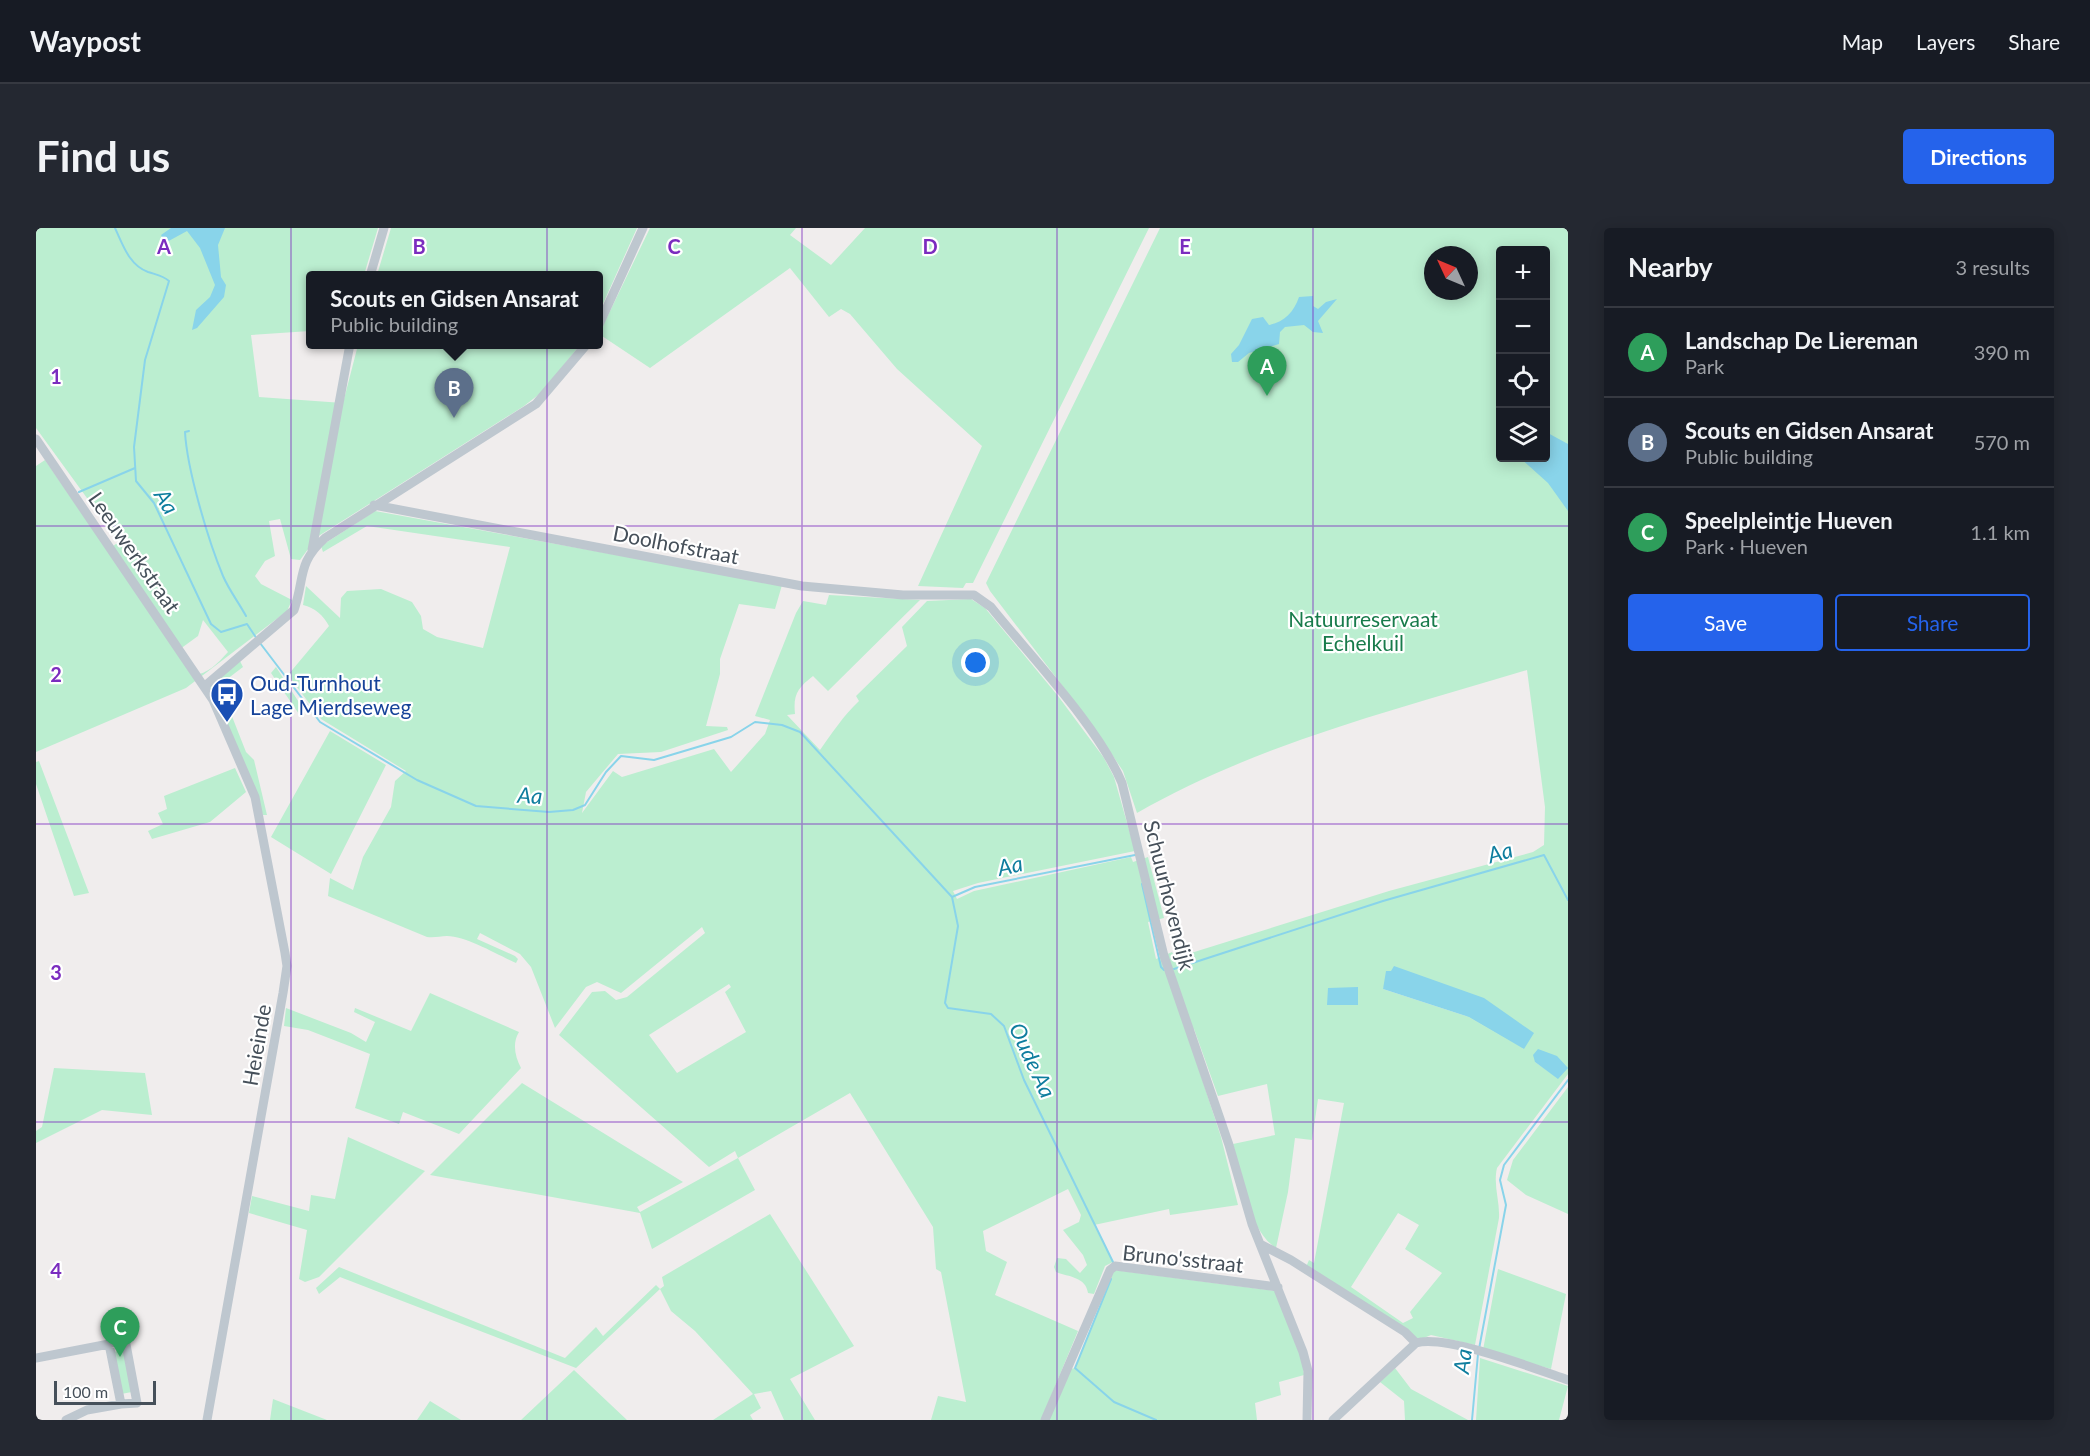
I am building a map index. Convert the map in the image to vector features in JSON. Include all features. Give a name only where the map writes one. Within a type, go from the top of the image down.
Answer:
[{"type":"street","points":[[371,271],[384,228]]},
{"type":"street","points":[[603,316],[643,228]]},
{"type":"street","points":[[312,550],[349,349]]},
{"type":"street","points":[[205,686],[294,610],[303,565],[312,550],[325,538],[536,404],[584,349]]},
{"type":"street","name":"Leeuwerkstraat","points":[[36,439],[205,686]]},
{"type":"street","name":"Doolhofstraat","points":[[374,505],[802,586],[903,595],[974,595]]},
{"type":"street","name":"Schuurhovendijk","points":[[974,595],[991,607],[1073,707],[1116,770],[1130,810],[1164,957],[1260,1245],[1278,1287]]},
{"type":"street","name":"Heieinde","points":[[205,686],[255,797],[287,966],[207,1420]]},
{"type":"street","points":[[1260,1245],[1291,1260],[1405,1332],[1416,1343]]},
{"type":"street","name":"Bruno'sstraat","points":[[1045,1420],[1110,1270],[1115,1266],[1278,1287]]},
{"type":"street","points":[[1278,1287],[1291,1317],[1308,1371],[1307,1420]]},
{"type":"street","points":[[36,1358],[124,1339],[137,1403],[87,1410],[66,1420]]},
{"type":"street","points":[[1333,1420],[1416,1343],[1433,1341],[1568,1380]]},
{"type":"street","points":[[109,1344],[121,1404]]},
{"type":"green space","points":[[36,228],[378,228],[365,271],[306,271],[306,331],[251,335],[259,397],[343,403],[357,349],[577,349],[542,392],[524,406],[317,537],[300,560],[291,559],[280,519],[269,521],[275,556],[265,561],[255,576],[261,584],[292,600],[287,611],[186,688],[36,752],[36,466],[45,460],[107,550],[119,542],[36,428]],"holes":[[[203,620],[228,652],[216,664],[192,676],[176,652],[198,636]]]},
{"type":"green space","points":[[391,228],[637,228],[603,304],[603,271],[378,271]]},
{"type":"green space","points":[[650,228],[796,228],[790,235],[831,265],[865,228],[1149,228],[973,583],[966,583],[963,588],[918,586],[982,446],[897,369],[850,314],[841,309],[829,317],[790,268],[650,368],[603,337],[603,326]]},
{"type":"green space","name":"Natuurreservaat Echelkuil","points":[[1160,228],[1568,228],[1568,1074],[1497,1168],[1499,1218],[1475,1345],[1431,1335],[1419,1340],[1306,1267],[1309,1260],[1314,1263],[1344,1103],[1318,1099],[1312,1140],[1295,1138],[1288,1192],[1276,1248],[1266,1240],[1252,1216],[1233,1144],[1275,1135],[1267,1084],[1218,1096],[1194,1029],[1186,1030],[1221,1137],[1238,1205],[1170,1215],[1169,1209],[1094,1225],[1113,1262],[1105,1266],[1094,1294],[1088,1293],[1087,1288],[1080,1281],[1056,1272],[1054,1267],[1057,1258],[1066,1259],[1080,1273],[1087,1265],[1083,1255],[1063,1230],[1079,1222],[1081,1215],[1068,1189],[983,1231],[986,1251],[1007,1262],[995,1295],[1078,1331],[1041,1420],[931,1420],[938,1396],[966,1402],[941,1272],[936,1269],[933,1227],[850,1093],[738,1158],[735,1151],[709,1167],[559,1035],[592,992],[605,991],[616,1000],[627,997],[705,933],[702,927],[621,993],[597,982],[586,987],[555,1028],[531,967],[520,954],[480,933],[477,939],[515,956],[518,959],[516,963],[463,939],[447,936],[427,937],[328,896],[330,878],[353,890],[363,857],[391,807],[395,781],[406,771],[321,719],[288,675],[329,626],[318,612],[303,605],[306,586],[340,618],[341,598],[347,591],[381,589],[412,602],[421,616],[423,629],[437,637],[483,648],[510,547],[367,526],[323,552],[321,546],[375,511],[782,585],[775,609],[739,604],[720,659],[720,674],[706,726],[727,727],[728,730],[661,752],[618,754],[586,792],[582,813],[613,771],[622,777],[714,749],[731,772],[765,734],[770,720],[755,716],[796,613],[803,601],[826,605],[829,595],[920,600],[828,691],[813,676],[800,688],[795,701],[795,714],[787,715],[820,750],[843,718],[859,701],[856,696],[907,646],[902,627],[927,601],[971,599],[985,608],[1058,696],[1104,758],[1114,777],[1135,851],[978,883],[953,891],[957,899],[974,891],[1131,857],[1133,862],[1148,857],[1164,918],[1148,922],[1156,959],[1172,952],[1175,958],[1389,891],[1533,852],[1544,845],[1545,807],[1527,670],[1377,715],[1278,748],[1230,767],[1137,813],[1123,771],[1090,722],[986,583]],"holes":[[[1391,972],[1468,1017],[1383,989]],[[729,984],[731,987],[725,992],[746,1032],[677,1073],[649,1035]],[[1535,1062],[1567,1067],[1558,1078]],[[1398,1213],[1419,1225],[1405,1249],[1442,1273],[1410,1312],[1413,1318],[1403,1323],[1351,1287]]]},
{"type":"green space","points":[[240,661],[243,667],[218,686],[246,752],[254,760],[267,815],[263,815],[208,687]]},
{"type":"green space","points":[[276,667],[304,710],[299,714],[271,673]]},
{"type":"green space","points":[[330,731],[386,765],[331,874],[271,837]]},
{"type":"green space","points":[[39,761],[89,893],[74,896],[36,784],[36,762]]},
{"type":"green space","points":[[235,768],[246,792],[210,822],[152,839],[148,831],[163,824],[158,813],[167,809],[164,796]]},
{"type":"green space","points":[[430,993],[519,1032],[515,1050],[521,1068],[459,1134],[403,1112],[399,1124],[355,1108],[370,1054],[308,1030],[284,1026],[286,1008],[351,1033],[366,1042],[375,1022],[354,1012],[355,1008],[411,1031]]},
{"type":"green space","points":[[54,1068],[145,1073],[152,1115],[102,1110],[36,1143],[36,1131],[42,1127]]},
{"type":"green space","points":[[522,1083],[683,1182],[637,1207],[640,1212],[738,1158],[755,1190],[652,1249],[640,1213],[430,1175]]},
{"type":"green space","points":[[1568,1087],[1568,1214],[1526,1195],[1507,1180],[1513,1160]]},
{"type":"green space","points":[[348,1137],[425,1171],[319,1277],[305,1282],[299,1279],[307,1230],[249,1213],[252,1196],[309,1211],[311,1195],[335,1199]]},
{"type":"green space","points":[[770,1214],[854,1346],[790,1379],[815,1420],[784,1420],[771,1391],[754,1394],[761,1408],[750,1415],[753,1420],[713,1420],[753,1394],[695,1331],[671,1311],[660,1289],[664,1286],[662,1277]]},
{"type":"green space","points":[[339,1267],[565,1358],[596,1327],[603,1336],[656,1285],[660,1289],[576,1368],[340,1277],[319,1294],[316,1288]]},
{"type":"green space","points":[[1498,1269],[1566,1294],[1551,1369],[1483,1350]]},
{"type":"green space","points":[[1114,1270],[1275,1291],[1303,1363],[1304,1375],[1279,1382],[1281,1395],[1255,1403],[1257,1420],[1048,1420],[1070,1369],[1075,1368]]},
{"type":"green space","points":[[124,1350],[132,1392],[121,1394],[113,1352]]},
{"type":"green space","points":[[1480,1358],[1568,1386],[1559,1420],[1476,1420]]},
{"type":"green space","points":[[1395,1368],[1411,1389],[1468,1420],[1405,1420],[1404,1401],[1380,1382]]},
{"type":"green space","points":[[574,1370],[627,1420],[521,1420]]},
{"type":"green space","points":[[273,1399],[327,1420],[270,1420]]},
{"type":"green space","points":[[430,1401],[461,1420],[417,1420]]},
{"type":"water","points":[[171,228],[225,228],[218,245],[221,277],[226,285],[224,297],[197,328],[192,330],[196,310],[210,297],[215,285],[200,248],[187,231],[165,243],[161,235]]},
{"type":"water","points":[[1313,296],[1313,306],[1318,309],[1326,302],[1337,299],[1318,321],[1323,333],[1313,332],[1304,325],[1285,327],[1280,332],[1279,344],[1249,353],[1238,362],[1232,362],[1231,354],[1239,345],[1252,319],[1263,317],[1269,325],[1274,324],[1288,316],[1299,297]]},
{"type":"water","points":[[1550,434],[1568,444],[1568,511],[1548,483],[1524,462],[1550,462]]},
{"type":"water","points":[[1394,966],[1484,998],[1534,1033],[1524,1049],[1469,1017],[1383,989],[1386,971],[1391,971]]},
{"type":"water","points":[[1358,987],[1358,1005],[1327,1005],[1328,988]]},
{"type":"water","points":[[1538,1049],[1557,1056],[1568,1068],[1558,1079],[1535,1062],[1533,1055]]},
{"type":"waterway","name":"Aa","points":[[115,228],[127,254],[136,265],[169,281],[145,360],[134,447],[136,481],[154,503],[211,624],[221,632],[247,624],[257,639]]},
{"type":"waterway","points":[[189,431],[185,432],[194,484],[211,544],[223,576],[246,616]]},
{"type":"waterway","points":[[79,492],[135,468]]},
{"type":"waterway","name":"Aa","points":[[260,643],[320,722],[417,780],[476,806],[549,812],[573,810],[585,805],[606,772],[621,756],[654,760],[731,737],[755,722],[782,725],[800,732],[952,897],[975,887],[1135,855]]},
{"type":"waterway","name":"Aa","points":[[1174,969],[1383,901],[1544,855],[1568,900]]},
{"type":"waterway","name":"Aa","points":[[1142,884],[1161,967],[1164,970]]},
{"type":"waterway","name":"Oude Aa","points":[[952,897],[958,926],[945,1003],[948,1008],[991,1014],[1004,1026],[1024,1080],[1113,1262]]},
{"type":"waterway","name":"Aa","points":[[1479,1349],[1506,1205],[1500,1180],[1504,1165],[1568,1080]]},
{"type":"waterway","name":"Oude Aa","points":[[1111,1279],[1075,1368],[1114,1402],[1156,1420]]},
{"type":"waterway","name":"Aa","points":[[1472,1420],[1478,1354]]},
{"type":"place","name":"Landschap De Liereman","points":[[1267,396]]},
{"type":"place","name":"Scouts en Gidsen Ansarat","points":[[454,418]]},
{"type":"place","name":"Oud-Turnhout Lage Mierdseweg","points":[[227,723]]},
{"type":"place","name":"Speelpleintje Hueven","points":[[120,1357]]}]
